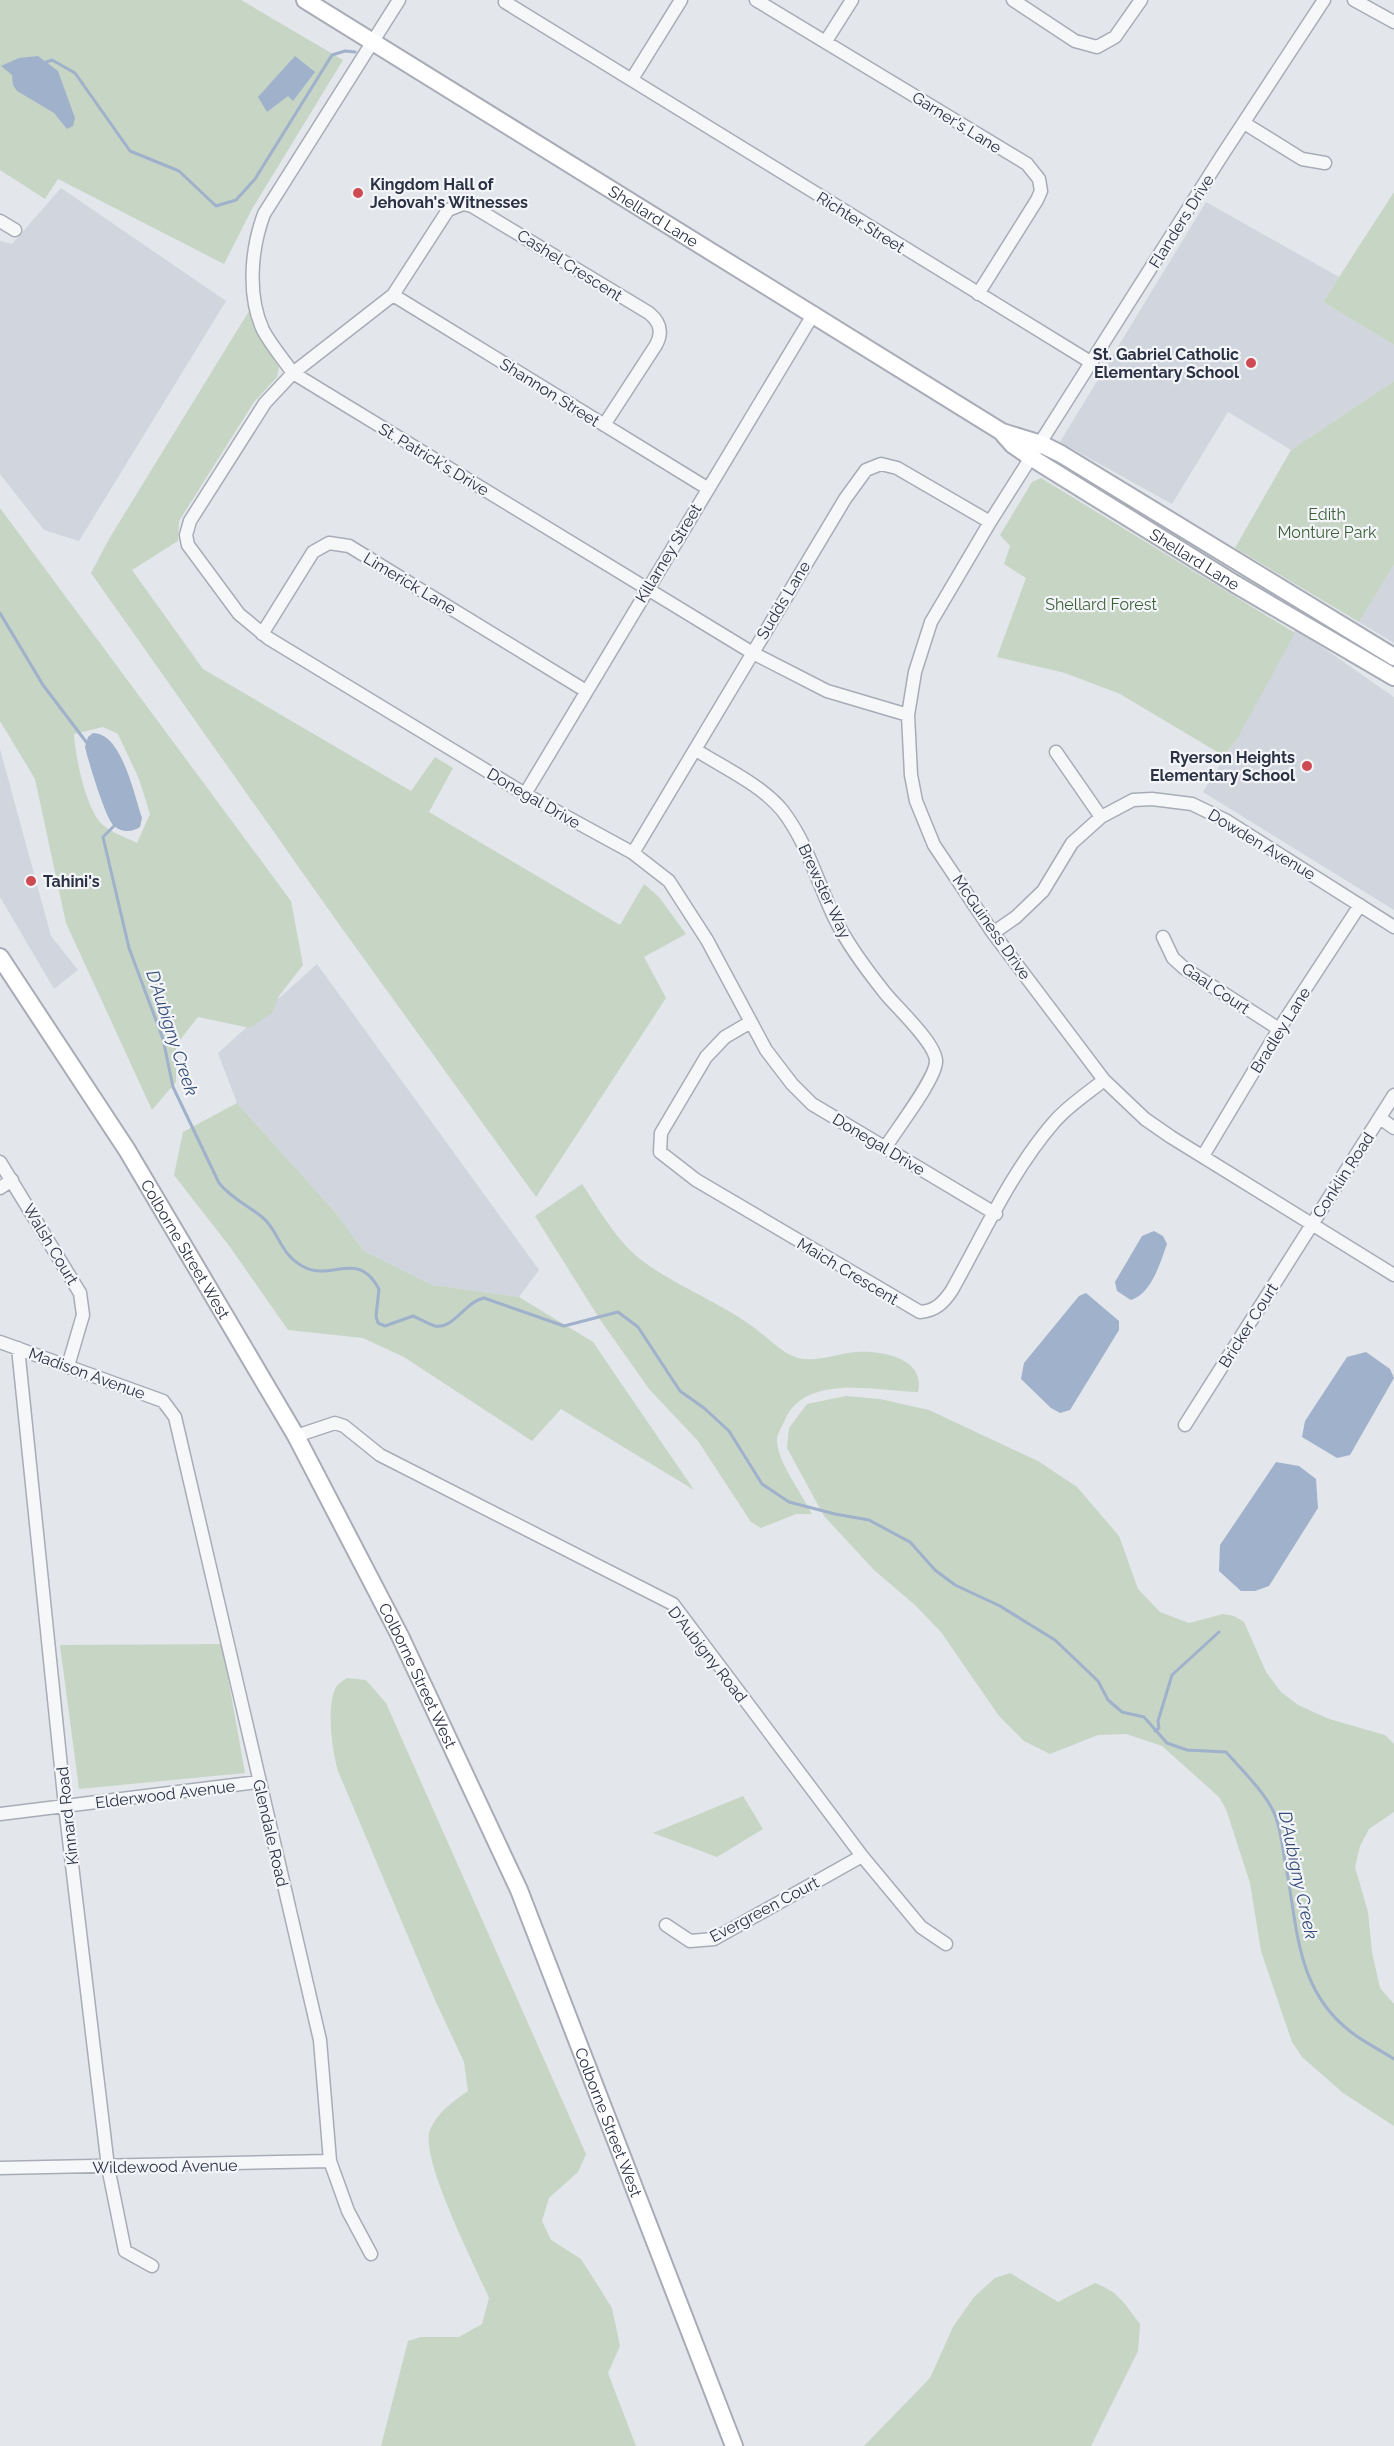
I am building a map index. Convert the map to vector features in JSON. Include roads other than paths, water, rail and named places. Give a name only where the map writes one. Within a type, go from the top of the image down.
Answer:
[{"type":"main road","name":"Shellard Lane","points":[[305,0],[814,313],[1002,432],[1013,445],[1037,451],[1169,518],[1394,657]]},
{"type":"main road","name":"Shellard Lane","points":[[1037,451],[1234,585],[1390,675]]},
{"type":"main road","name":"Colborne Street West","points":[[0,957],[127,1150],[296,1436],[400,1636],[519,1890],[734,2446]]},
{"type":"street","name":"St. Patrick's Drive","points":[[399,0],[264,214],[256,236],[253,285],[258,316],[272,344],[293,373],[751,652],[826,692],[908,715]]},
{"type":"street","points":[[632,79],[681,0]]},
{"type":"street","name":"Garner's Lane","points":[[756,0],[1027,164],[1035,172],[1041,191],[1037,200],[978,294]]},
{"type":"street","points":[[826,41],[852,0]]},
{"type":"street","points":[[1013,0],[1074,41],[1097,47],[1115,37],[1141,0]]},
{"type":"street","name":"Flanders Drive","points":[[1037,451],[1324,0]]},
{"type":"street","points":[[1354,0],[1394,22]]},
{"type":"street","name":"Richter Street","points":[[505,2],[1092,363]]},
{"type":"street","points":[[1244,123],[1302,159],[1325,163]]},
{"type":"street","name":"Cashel Crescent","points":[[293,373],[393,295],[448,210],[463,204],[472,206],[649,314],[660,328],[659,339],[604,425]]},
{"type":"street","points":[[0,221],[15,230]]},
{"type":"street","name":"Shannon Street","points":[[393,295],[707,488]]},
{"type":"street","name":"Killarney Street","points":[[525,794],[814,313]]},
{"type":"street","name":"Donegal Drive","points":[[293,373],[256,413],[187,528],[188,545],[239,614],[262,634],[369,701],[525,794],[633,853],[669,881],[686,903],[749,1023],[777,1066],[812,1104],[996,1214]]},
{"type":"street","name":"McGuiness Drive","points":[[1037,451],[990,522],[931,622],[915,672],[908,715],[911,775],[924,825],[934,845],[993,933],[1104,1080],[1145,1119],[1310,1225],[1394,1275]]},
{"type":"street","name":"Sudds Lane","points":[[633,853],[696,750],[751,652],[845,499],[866,470],[881,464],[897,468],[990,522]]},
{"type":"street","name":"Limerick Lane","points":[[262,634],[313,552],[329,543],[338,544],[360,552],[586,691]]},
{"type":"street","name":"Brewster Way","points":[[696,750],[755,788],[780,808],[801,838],[835,917],[853,949],[885,994],[931,1046],[936,1061],[930,1079],[885,1148]]},
{"type":"street","points":[[1056,752],[1101,817]]},
{"type":"street","name":"Dowden Avenue","points":[[993,933],[1016,917],[1043,891],[1072,843],[1101,817],[1133,800],[1152,799],[1191,804],[1227,821],[1394,927]]},
{"type":"street","name":"Bradley Lane","points":[[1203,1156],[1280,1029],[1360,905]]},
{"type":"street","name":"Gaal Court","points":[[1163,938],[1173,958],[1184,968],[1280,1029]]},
{"type":"street","name":"Maich Crescent","points":[[749,1023],[725,1037],[706,1057],[661,1133],[660,1152],[673,1164],[920,1312],[929,1312],[944,1301],[1021,1167],[1045,1134],[1057,1119],[1104,1080]]},
{"type":"street","name":"Conklin Road","points":[[1310,1225],[1394,1095]]},
{"type":"street","points":[[1380,1118],[1394,1128]]},
{"type":"street","name":"Walsh Court","points":[[0,1162],[80,1293],[83,1315],[68,1366]]},
{"type":"street","points":[[0,1188],[12,1180]]},
{"type":"street","name":"Bricker Court","points":[[1185,1425],[1310,1225]]},
{"type":"street","name":"Madison Avenue","points":[[0,1342],[163,1401],[170,1410]]},
{"type":"street","name":"Kinnard Road","points":[[18,1348],[65,1806],[108,2167],[125,2251],[152,2266]]},
{"type":"street","name":"Glendale Road","points":[[170,1410],[175,1417],[258,1782],[320,2040],[330,2161],[348,2211],[371,2254]]},
{"type":"street","name":"D'Aubigny Road","points":[[296,1436],[327,1424],[344,1426],[381,1455],[673,1604],[862,1856],[921,1928],[946,1944]]},
{"type":"street","name":"Elderwood Avenue","points":[[0,1814],[258,1782]]},
{"type":"street","name":"Evergreen Court","points":[[666,1925],[690,1941],[714,1939],[862,1856]]},
{"type":"street","name":"Wildewood Avenue","points":[[0,2168],[330,2161]]},
{"type":"water","points":[[38,56],[58,71],[75,118],[73,126],[67,129],[54,113],[17,91],[13,85],[12,75],[1,66],[19,58]]},
{"type":"water","points":[[295,56],[315,72],[293,101],[288,96],[267,112],[258,97]]},
{"type":"water","points":[[93,733],[103,736],[112,743],[125,767],[142,818],[140,827],[137,829],[120,830],[114,826],[107,813],[85,747],[88,737]]},
{"type":"water","points":[[1154,1231],[1163,1236],[1167,1244],[1150,1284],[1131,1300],[1117,1291],[1115,1282],[1142,1236]]},
{"type":"water","points":[[1086,1293],[1119,1321],[1119,1330],[1070,1410],[1060,1413],[1051,1408],[1021,1379],[1024,1363],[1079,1296]]},
{"type":"water","points":[[1366,1352],[1390,1369],[1394,1378],[1350,1455],[1337,1458],[1302,1437],[1305,1421],[1347,1357]]},
{"type":"water","points":[[1276,1462],[1299,1466],[1316,1479],[1318,1508],[1269,1586],[1255,1591],[1241,1591],[1219,1571],[1220,1545]]},
{"type":"waterway","points":[[44,63],[52,60],[75,73],[130,151],[179,171],[216,206],[236,200],[255,179],[332,55],[345,51],[355,52]]},
{"type":"waterway","name":"D'Aubigny Creek","points":[[0,613],[43,685],[87,743]]},
{"type":"waterway","name":"D'Aubigny Creek","points":[[114,826],[103,837],[129,948],[163,1039],[173,1087],[219,1183],[231,1195],[263,1218],[295,1261],[313,1270],[343,1268],[362,1270],[371,1277],[379,1289],[376,1316],[378,1323],[385,1326],[413,1316],[432,1325],[442,1326],[454,1320],[471,1304],[484,1298],[564,1326],[618,1312],[638,1327],[680,1391],[704,1408],[729,1431],[762,1484],[789,1502],[869,1520],[910,1542],[935,1570],[955,1585],[1000,1606],[1055,1640],[1098,1681],[1108,1700],[1122,1712],[1144,1717],[1167,1743],[1187,1750],[1226,1752],[1261,1791],[1274,1812],[1281,1836],[1302,1957],[1319,1997],[1333,2015],[1351,2032],[1394,2059]]},
{"type":"waterway","points":[[1155,1731],[1159,1728],[1158,1721],[1172,1675],[1219,1632]]},
{"type":"place","name":"Kingdom Hall of Jehovah's Witnesses","points":[[358,193]]},
{"type":"place","name":"St. Gabriel Catholic Elementary School","points":[[1251,363]]},
{"type":"place","name":"Ryerson Heights Elementary School","points":[[1307,766]]},
{"type":"place","name":"Tahini's","points":[[31,881]]},
{"type":"park label","name":"Edith Monture Park","points":[[1327,523]]},
{"type":"park label","name":"Shellard Forest","points":[[1101,604]]}]
